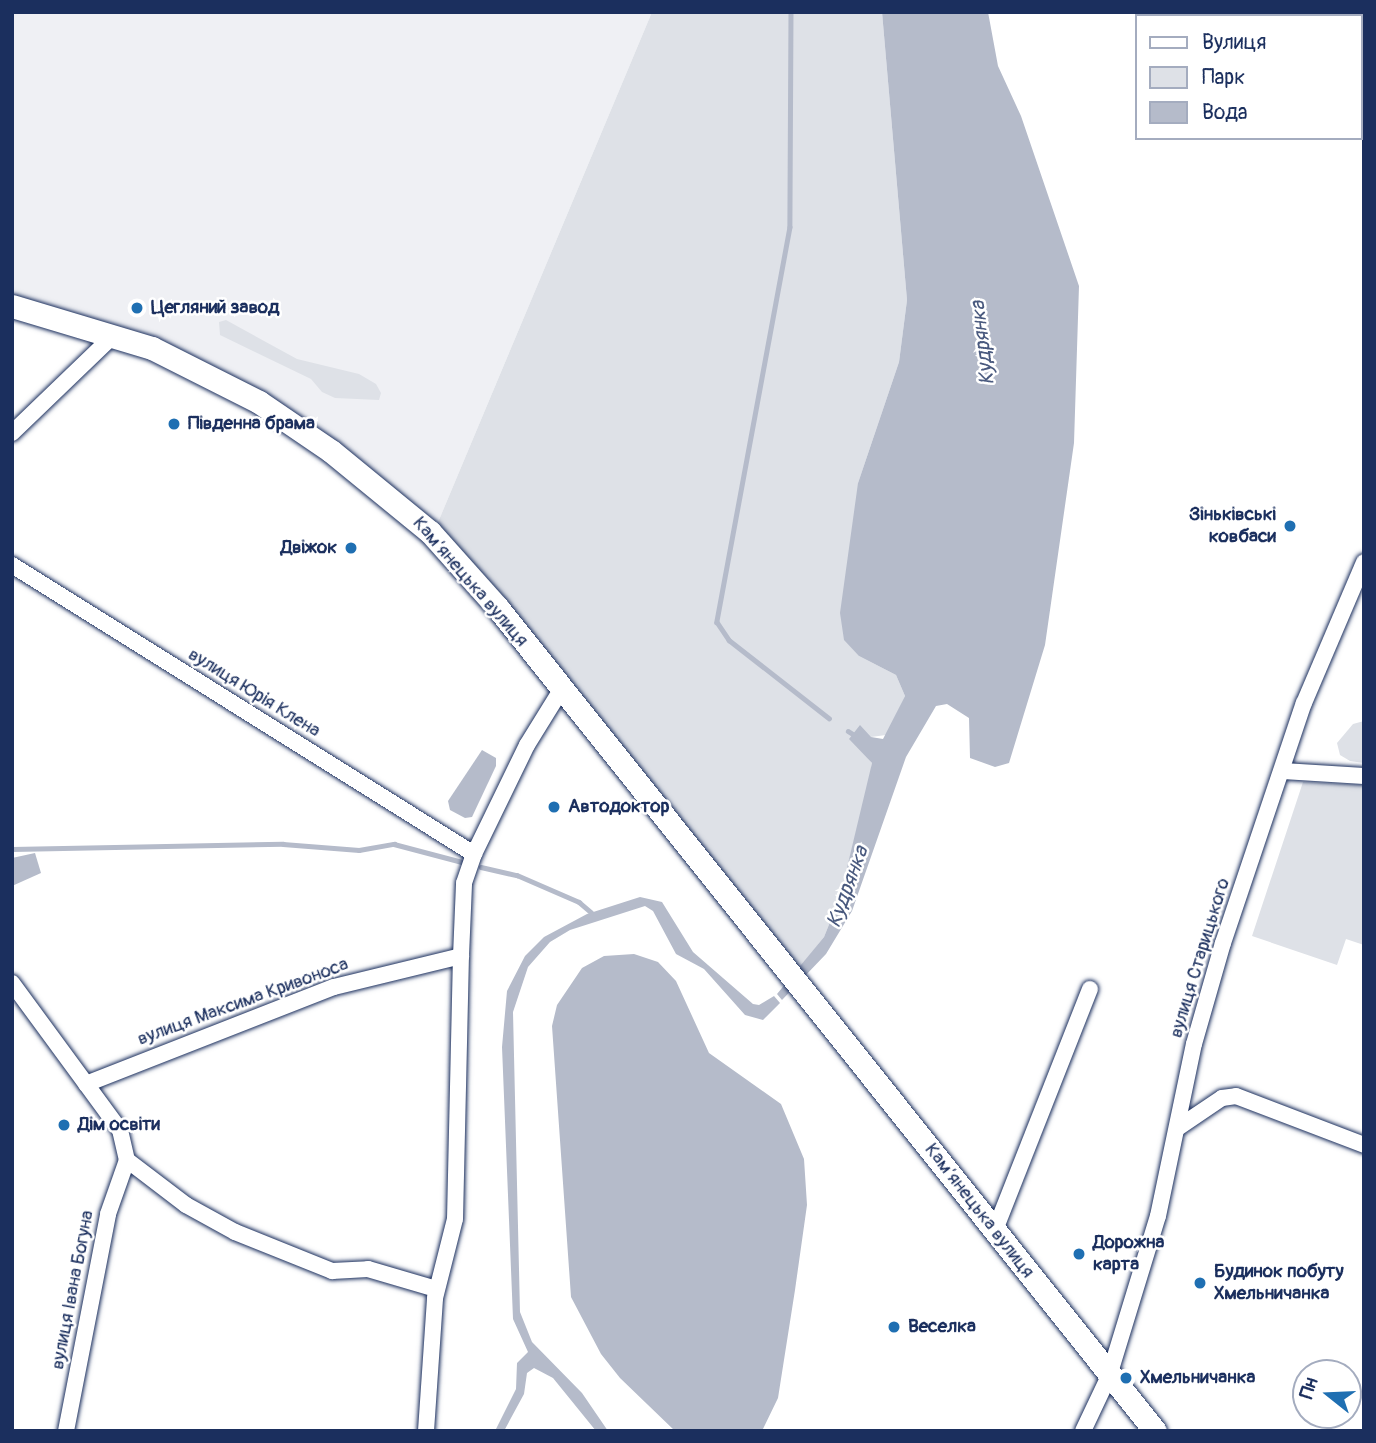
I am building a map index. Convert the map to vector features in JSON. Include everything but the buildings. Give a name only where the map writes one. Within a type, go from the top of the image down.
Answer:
[{"type":"main road","name":"Камʼянецька вулиця","points":[[12,306],[114,335],[198,369],[259,402],[378,489],[430,532],[561,690],[1155,1431]]},
{"type":"street","points":[[12,433],[114,335]]},
{"type":"street","name":"вулиця Старицького","points":[[1083,1431],[1110,1376],[1179,1127],[1194,1044],[1212,981],[1304,703],[1364,562]]},
{"type":"street","name":"вулиця Юрія Клена","points":[[12,565],[474,854]]},
{"type":"street","points":[[426,1431],[436,1289],[455,1219],[464,883],[474,854],[524,750],[561,690]]},
{"type":"street","points":[[1283,771],[1364,776]]},
{"type":"street","name":"вулиця Максима Кривоноса","points":[[86,1084],[334,987],[461,956]]},
{"type":"street","points":[[12,983],[120,1130],[127,1160],[208,1219],[332,1271],[368,1269],[436,1289]]},
{"type":"street","points":[[995,1230],[1015,1188],[1090,989]]},
{"type":"street","points":[[1179,1127],[1222,1098],[1236,1096],[1364,1145]]},
{"type":"street","name":"вулиця Івана Богуна","points":[[66,1431],[108,1214],[127,1160]]},
{"type":"shaded area","points":[[12,12],[652,12],[436,527],[263,396],[12,300]]},
{"type":"green space","points":[[652,12],[882,12],[907,300],[899,362],[858,483],[859,656],[896,675],[905,696],[886,735],[871,737],[862,751],[872,763],[870,777],[840,897],[824,937],[796,972],[436,527]]},
{"type":"green space","points":[[226,320],[297,359],[359,374],[376,384],[381,393],[379,400],[335,398],[322,392],[311,379],[220,335],[219,322]]},
{"type":"green space","points":[[1364,721],[1364,763],[1350,761],[1340,755],[1337,743],[1353,724]]},
{"type":"green space","points":[[1303,782],[1364,785],[1364,945],[1346,939],[1337,965],[1252,936]]},
{"type":"water","name":"Кудрянка","points":[[882,12],[988,12],[998,66],[1021,116],[1079,286],[1074,443],[1045,645],[1009,763],[995,767],[970,758],[969,718],[947,704],[936,706],[906,757],[852,911],[826,954],[782,1000],[777,994],[824,937],[840,897],[872,763],[849,739],[860,725],[871,737],[883,739],[905,696],[896,675],[859,656],[844,640],[840,613],[858,483],[899,362],[907,300]]},
{"type":"water","points":[[482,750],[496,758],[496,766],[472,817],[465,818],[450,810],[448,801]]},
{"type":"water","points":[[35,853],[41,873],[12,886],[12,858]]},
{"type":"water","points":[[640,897],[662,902],[693,952],[753,1004],[759,1005],[774,996],[780,1003],[763,1020],[745,1015],[704,969],[676,954],[653,911],[645,906],[570,930],[550,942],[528,967],[513,1012],[520,1312],[532,1342],[582,1393],[608,1431],[596,1431],[553,1378],[534,1368],[527,1373],[524,1394],[504,1431],[495,1431],[516,1389],[517,1363],[528,1352],[513,1319],[502,1047],[507,991],[525,956],[544,937],[587,914]]},
{"type":"water","points":[[634,954],[658,962],[676,981],[709,1053],[781,1104],[804,1159],[807,1205],[795,1290],[778,1398],[762,1431],[675,1431],[620,1378],[601,1354],[571,1297],[552,1026],[557,1005],[582,968],[604,956]]},
{"type":"waterway","points":[[791,12],[790,227],[717,622],[729,640],[829,718]]},
{"type":"waterway","points":[[848,731],[856,736]]},
{"type":"waterway","points":[[12,849],[283,844],[359,850],[394,844],[462,862]]},
{"type":"waterway","points":[[481,867],[517,875],[579,902],[591,912]]},
{"type":"place","name":"Цегляний завод","points":[[137,308]]},
{"type":"place","name":"Південна брама","points":[[174,424]]},
{"type":"place","name":"Зіньківські ковбаси","points":[[1290,526]]},
{"type":"place","name":"Двіжок","points":[[351,548]]},
{"type":"place","name":"Автодоктор","points":[[554,807]]},
{"type":"place","name":"Дім освіти","points":[[64,1125]]},
{"type":"place","name":"Дорожна карта","points":[[1079,1254]]},
{"type":"place","name":"Будинок побуту Хмельничанка","points":[[1200,1283]]},
{"type":"place","name":"Веселка","points":[[894,1327]]},
{"type":"place","name":"Хмельничанка","points":[[1126,1378]]}]
